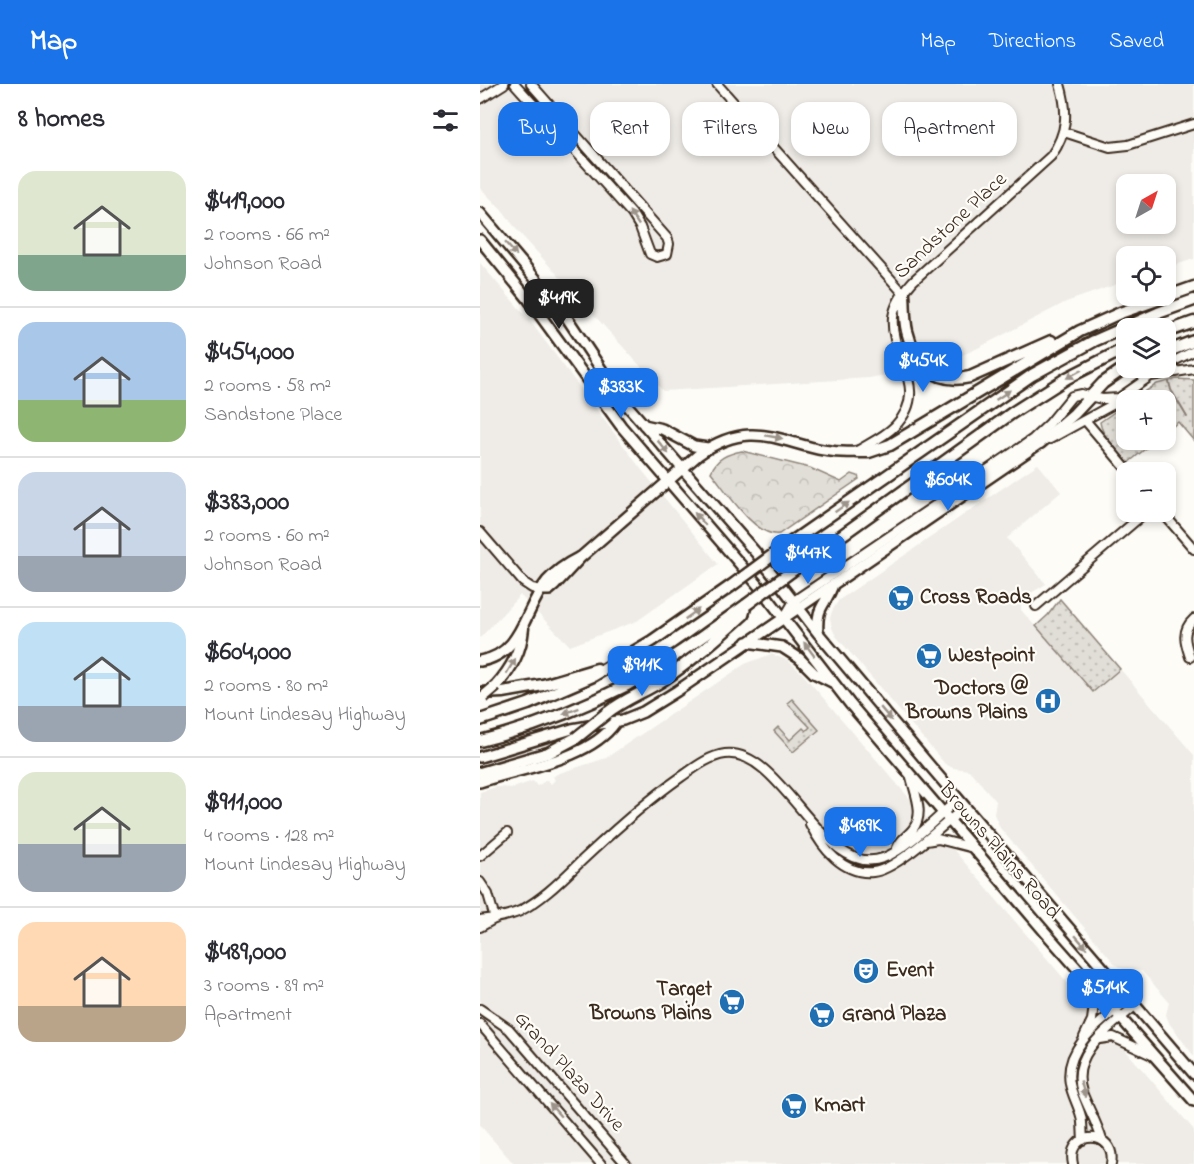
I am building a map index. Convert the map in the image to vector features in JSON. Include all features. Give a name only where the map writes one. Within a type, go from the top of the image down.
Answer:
[{"type":"highway","points":[[904,294],[906,330],[922,363],[934,374],[956,379],[970,377],[1150,301],[1194,287]]},
{"type":"highway","points":[[480,720],[566,689],[593,676],[652,641],[1032,375],[1094,341],[1194,300]]},
{"type":"highway","points":[[1176,328],[1194,322]]},
{"type":"highway","points":[[856,452],[868,452],[890,445],[1080,331]]},
{"type":"highway","points":[[1176,348],[1194,341]]},
{"type":"highway","points":[[480,741],[526,728],[582,707],[672,657],[1012,414],[1067,378],[1116,353]]},
{"type":"highway","points":[[1040,443],[1116,373]]},
{"type":"highway","points":[[480,773],[548,753],[576,738],[621,703],[664,679],[695,656],[743,615],[746,605]]},
{"type":"highway","points":[[481,696],[496,686],[517,655],[522,644],[524,628]]},
{"type":"highway","points":[[481,696],[543,685],[607,667]]},
{"type":"main road","name":"Browns Plains Road","points":[[480,213],[561,309],[619,396],[756,553],[818,633],[1194,1074]]},
{"type":"main road","name":"Browns Plains Road","points":[[480,240],[530,300],[621,426],[784,617],[833,682],[911,777],[1194,1101]]},
{"type":"main road","points":[[644,425],[662,429],[694,446],[708,448]]},
{"type":"main road","points":[[480,661],[500,654],[524,628],[540,591],[564,565],[581,557],[708,448],[737,436],[759,435],[776,436],[823,451],[856,452]]},
{"type":"main road","points":[[480,757],[572,729],[615,723],[661,702],[784,617],[796,605],[833,585],[1040,443]]},
{"type":"main road","points":[[818,633],[819,611],[833,585]]},
{"type":"main road","points":[[747,642],[782,647],[799,658],[814,673],[833,682]]},
{"type":"main road","points":[[480,782],[572,753],[598,739],[615,723]]},
{"type":"street","points":[[480,99],[504,84]]},
{"type":"street","points":[[515,84],[531,102]]},
{"type":"street","points":[[531,84],[546,102]]},
{"type":"street","points":[[717,84],[904,294]]},
{"type":"street","name":"Sandstone Place","points":[[856,452],[894,428],[909,404],[909,378],[893,326],[896,306],[913,281],[1051,156],[1064,132],[1066,105],[1060,84]]},
{"type":"street","points":[[1064,132],[1110,147],[1128,145],[1194,124]]},
{"type":"street","points":[[578,138],[667,238],[669,244],[667,254],[660,257],[650,254],[640,227],[632,214],[578,154]]},
{"type":"street","points":[[1176,360],[1194,351]]},
{"type":"street","points":[[1176,372],[1194,369]]},
{"type":"street","points":[[1131,390],[1148,378]]},
{"type":"street","points":[[796,605],[1032,439],[1049,424],[1072,396],[1081,394],[1102,399],[1116,398]]},
{"type":"street","points":[[1040,443],[1116,401]]},
{"type":"street","points":[[1085,420],[1121,462]]},
{"type":"street","points":[[1036,606],[1134,522]]},
{"type":"street","points":[[1171,522],[1194,549]]},
{"type":"street","points":[[480,532],[524,582],[540,591]]},
{"type":"street","points":[[1190,657],[1184,640],[1185,631],[1194,619]]},
{"type":"street","points":[[480,920],[518,912],[540,898],[623,822],[660,792],[707,760],[724,754],[740,755],[762,767],[807,817],[848,856],[862,861],[873,861],[886,857],[962,803]]},
{"type":"street","points":[[897,849],[899,843],[914,828],[919,816],[919,807],[911,777]]},
{"type":"street","points":[[807,817],[820,843],[839,861],[855,870],[874,872],[891,866],[924,842],[946,816]]},
{"type":"street","points":[[480,856],[507,833]]},
{"type":"street","points":[[924,842],[938,839],[974,848]]},
{"type":"street","points":[[480,882],[488,894],[495,918]]},
{"type":"street","points":[[480,927],[495,918]]},
{"type":"street","points":[[1083,1140],[1081,1117],[1070,1085],[1070,1078],[1074,1053],[1092,1020],[1096,990]]},
{"type":"street","points":[[1082,1041],[1132,1002]]},
{"type":"street","name":"Grand Plaza Drive","points":[[480,1009],[509,1029],[626,1164]]},
{"type":"street","points":[[1111,1164],[1110,1149],[1102,1140],[1080,1080],[1082,1062],[1086,1052],[1118,1014]]},
{"type":"street","name":"Grand Plaza Drive","points":[[480,1024],[601,1164]]},
{"type":"street","points":[[1097,1040],[1113,1037],[1154,1056]]},
{"type":"street","points":[[1073,1162],[1074,1150],[1083,1140],[1092,1137],[1102,1140]]},
{"type":"shaded area","points":[[480,84],[1194,84],[1194,259],[1176,265],[1176,246],[1116,246],[1116,284],[1066,302],[976,349],[936,366],[869,378],[663,391],[516,229],[504,212],[480,188]]},
{"type":"shaded area","points":[[480,263],[530,321],[641,469],[718,564],[637,621],[570,646],[520,595],[480,638]]},
{"type":"shaded area","points":[[1038,464],[1061,492],[1007,538],[1046,584],[1021,599],[1021,610],[1093,692],[1120,669],[1194,755],[1194,1056],[1169,1023],[1166,1015],[1169,1002],[1142,971],[1123,969],[1116,965],[1000,828],[994,814],[996,801],[969,770],[953,768],[945,764],[836,636],[832,628],[830,618],[839,600]]},
{"type":"shaded area","points":[[771,654],[787,660],[801,672],[1194,1130],[1194,1164],[514,1164],[480,1125],[480,792],[496,787],[513,788],[533,781],[537,786],[547,780],[551,784],[555,780],[553,777],[557,774],[606,758],[745,664]]},
{"type":"green space","points":[[1177,379],[1194,380],[1194,441],[1178,422],[1176,424],[1176,390],[1148,390],[1157,384]]},
{"type":"green space","points":[[1116,411],[1116,449],[1101,428],[1100,422]]},
{"type":"green space","points":[[1117,450],[1144,450],[1129,462]]},
{"type":"green space","points":[[742,451],[810,468],[841,482],[852,474],[858,476],[859,479],[779,534],[770,533],[760,528],[741,511],[711,472],[723,457]]},
{"type":"green space","points":[[1060,599],[1120,669],[1093,692],[1036,626]]},
{"type":"green space","points":[[792,699],[819,730],[793,752],[774,731],[778,727],[790,740],[803,728],[806,731],[810,727],[787,703]]},
{"type":"waterway","points":[[1169,382],[1171,390],[1187,417]]},
{"type":"place","name":"Cross Roads","points":[[901,598]]},
{"type":"place","name":"Westpoint","points":[[929,656]]},
{"type":"place","name":"Doctors @ Browns Plains","points":[[1048,701]]},
{"type":"place","name":"Event","points":[[866,971]]},
{"type":"place","name":"Target Browns Plains","points":[[732,1002]]},
{"type":"place","name":"Grand Plaza","points":[[822,1015]]},
{"type":"place","name":"Kmart","points":[[794,1106]]}]
